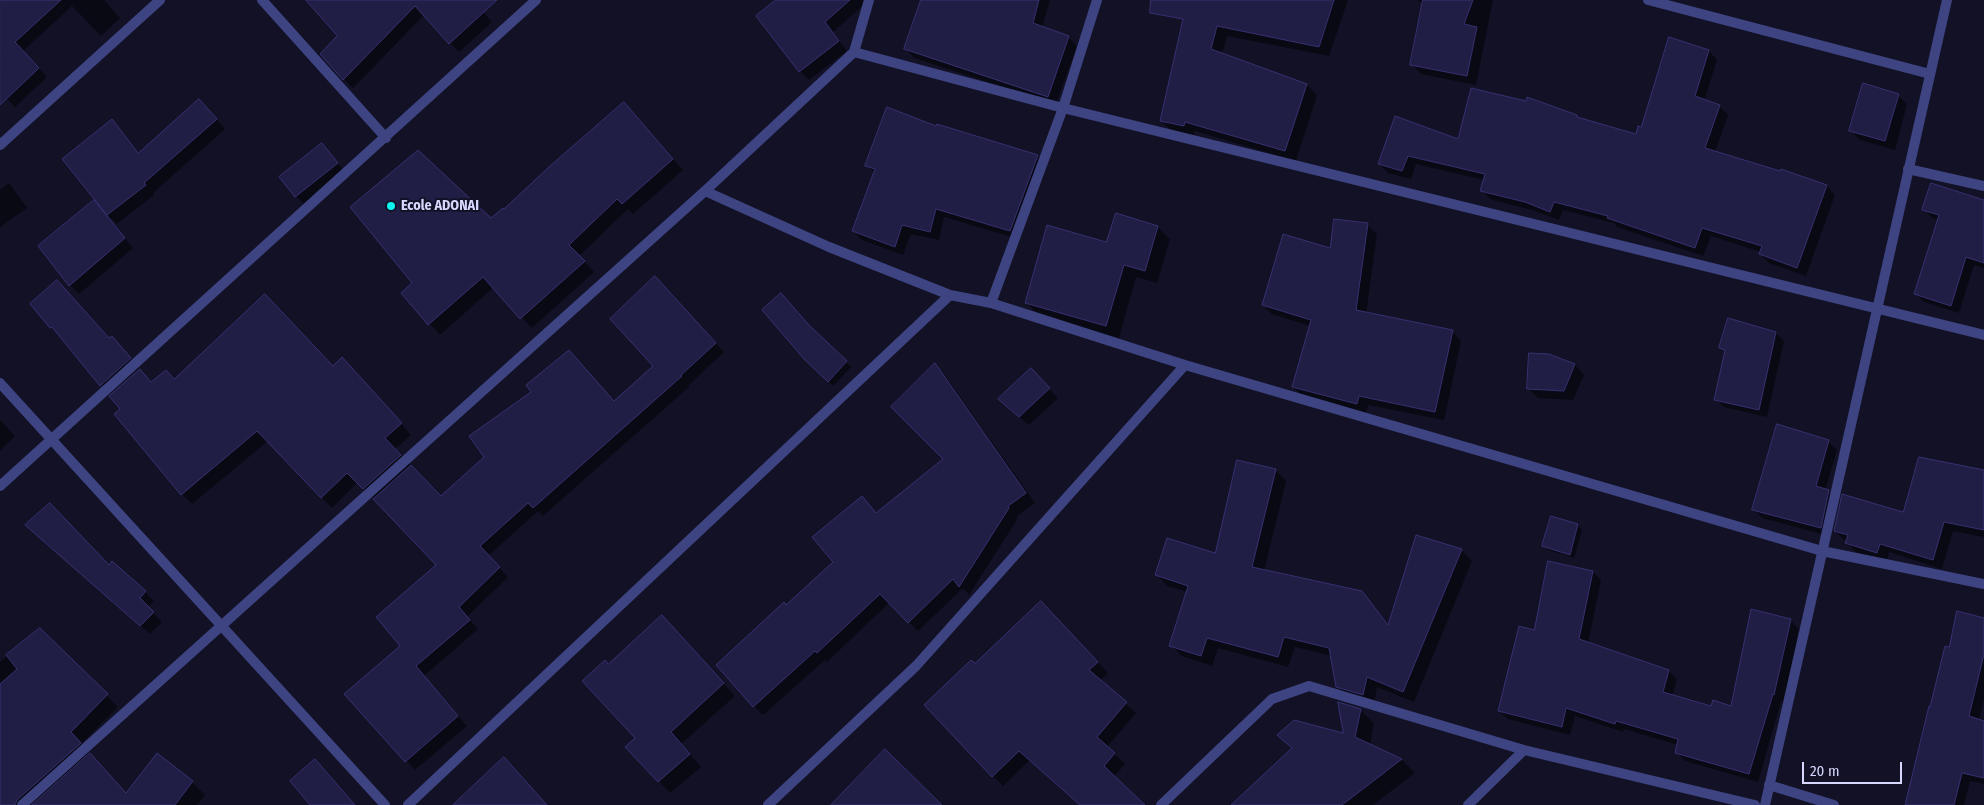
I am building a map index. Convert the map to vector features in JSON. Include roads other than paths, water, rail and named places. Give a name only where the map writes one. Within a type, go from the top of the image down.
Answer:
[{"type":"street","points":[[0,145],[160,0]]},
{"type":"street","points":[[262,0],[386,138]]},
{"type":"street","points":[[0,486],[536,0]]},
{"type":"street","points":[[22,805],[705,191],[854,52],[869,0]]},
{"type":"street","points":[[991,303],[1063,108],[1097,0]]},
{"type":"street","points":[[1648,0],[1930,74]]},
{"type":"street","points":[[1765,805],[1947,0]]},
{"type":"street","points":[[854,52],[1063,108],[1876,310],[1984,335]]},
{"type":"street","points":[[1908,169],[1984,186]]},
{"type":"street","points":[[705,191],[829,247],[950,295],[991,303],[1185,365],[1822,551],[1984,584]]},
{"type":"street","points":[[408,805],[950,295]]},
{"type":"street","points":[[768,805],[916,666],[1185,365]]},
{"type":"street","points":[[0,383],[384,805]]},
{"type":"street","points":[[1161,805],[1272,699],[1309,686],[1524,750],[1755,805]]},
{"type":"street","points":[[1468,805],[1524,750]]},
{"type":"street","points":[[1769,785],[1834,805]]},
{"type":"place","name":"Ecole ADONAI","points":[[391,206]]}]
